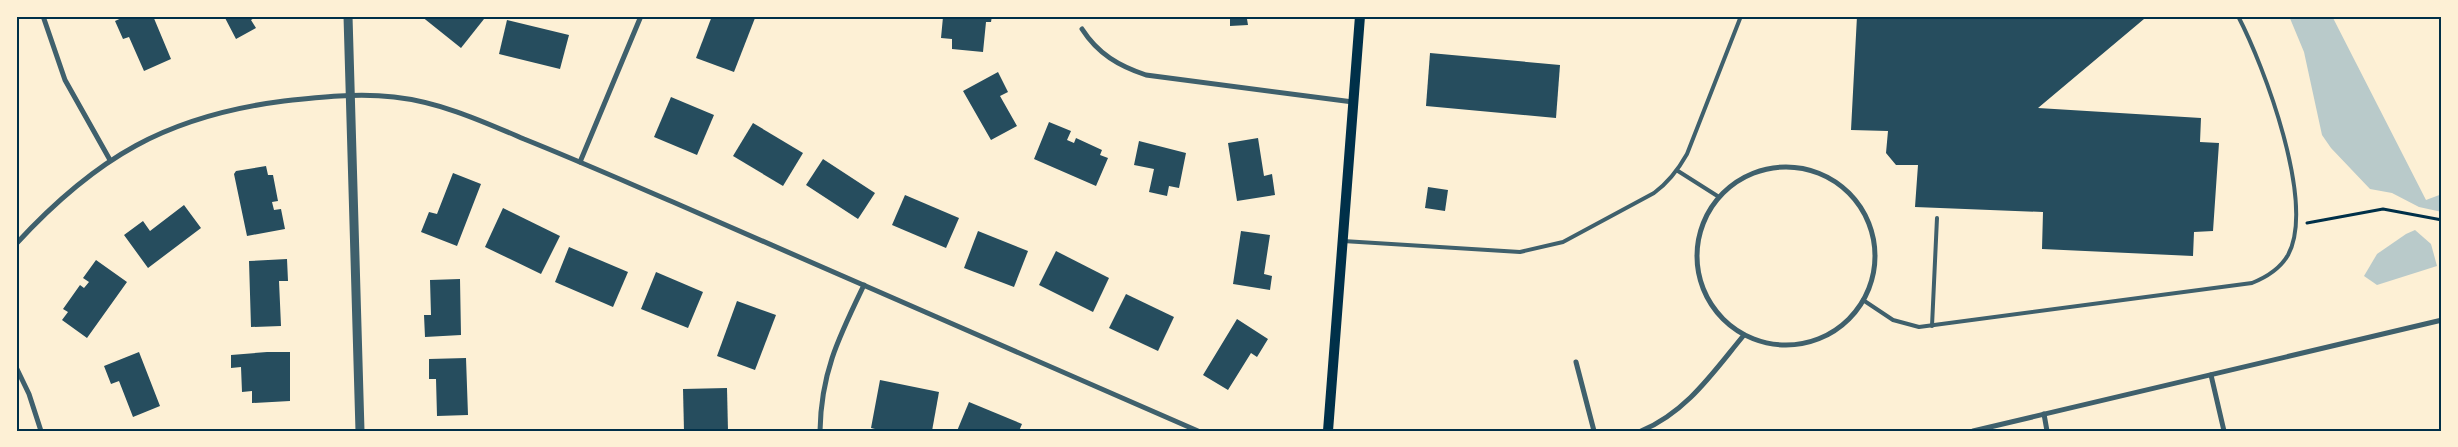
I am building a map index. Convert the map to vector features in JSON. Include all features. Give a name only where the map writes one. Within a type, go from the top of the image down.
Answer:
[{"type":"main road","points":[[1328,431],[1360,16]]},
{"type":"street","points":[[43,16],[66,80],[110,160]]},
{"type":"street","points":[[348,16],[360,431]]},
{"type":"street","points":[[580,162],[641,16]]},
{"type":"street","points":[[1082,29],[1090,42],[1108,58],[1124,67],[1146,75],[1353,102]]},
{"type":"street","points":[[16,244],[64,197],[110,160],[138,142],[172,128],[233,108],[308,98],[392,97],[445,108],[488,123],[1198,431]]},
{"type":"street","points":[[1776,167],[1820,173],[1840,185],[1854,199],[1867,220],[1874,242],[1872,280],[1863,300],[1838,328],[1816,340],[1793,345],[1766,343],[1744,335],[1724,320],[1708,300],[1700,279],[1697,254],[1700,233],[1709,210],[1719,197],[1736,182],[1758,171],[1776,167]]},
{"type":"street","points":[[820,431],[824,381],[836,342],[864,286]]},
{"type":"street","points":[[1973,431],[2442,320]]},
{"type":"street","points":[[1641,431],[1667,418],[1690,399],[1744,335]]},
{"type":"street","points":[[1576,362],[1594,431]]},
{"type":"street","points":[[16,367],[29,394],[41,431]]},
{"type":"street","points":[[2211,375],[2224,431]]},
{"type":"street","points":[[2044,414],[2047,431]]},
{"type":"lane","points":[[1343,241],[1520,252],[1563,242],[1654,192],[1666,184],[1678,171],[1698,130],[1741,16]]},
{"type":"lane","points":[[1863,300],[1892,320],[1919,327],[2252,283],[2272,273],[2288,255],[2295,226],[2295,202],[2283,136],[2262,71],[2238,16]]},
{"type":"lane","points":[[1678,171],[1719,197]]},
{"type":"lane","points":[[1932,326],[1937,218]]},
{"type":"path","points":[[2295,226],[2383,209],[2442,220]]},
{"type":"shaded area","points":[[2289,16],[2332,16],[2426,200],[2442,194],[2442,212],[2419,207],[2392,193],[2370,189],[2331,148],[2322,135],[2304,52]]},
{"type":"shaded area","points":[[2415,230],[2431,244],[2437,266],[2377,285],[2364,276],[2377,254]]},
{"type":"building","points":[[126,16],[153,16],[171,59],[144,71],[129,37],[123,39],[115,21]]},
{"type":"building","points":[[224,16],[257,16],[251,20],[256,28],[236,39]]},
{"type":"building","points":[[421,16],[480,16],[484,19],[461,48]]},
{"type":"building","points":[[712,16],[755,18],[734,72],[696,58]]},
{"type":"building","points":[[968,16],[992,16],[991,22],[986,22],[983,52],[952,49],[952,39],[941,38],[943,17],[968,19]]},
{"type":"building","points":[[1230,16],[1262,16],[1262,18],[1247,19],[1248,25],[1230,26]]},
{"type":"building","points":[[1857,16],[2142,16],[2144,19],[2038,108],[2201,118],[2200,142],[2219,143],[2213,231],[2194,232],[2193,256],[2042,249],[2043,212],[1915,207],[1918,165],[1896,165],[1886,153],[1888,131],[1851,130]]},
{"type":"building","points":[[507,20],[569,35],[560,69],[499,54]]},
{"type":"building","points":[[1430,53],[1560,65],[1556,118],[1426,106]]},
{"type":"building","points":[[998,72],[1008,92],[1000,96],[1017,126],[991,140],[963,91]]},
{"type":"building","points":[[671,97],[714,115],[697,155],[654,137]]},
{"type":"building","points":[[1049,122],[1071,131],[1067,140],[1074,143],[1076,138],[1102,150],[1100,155],[1108,158],[1096,186],[1034,159]]},
{"type":"building","points":[[753,123],[803,153],[783,186],[733,156]]},
{"type":"building","points":[[1258,138],[1264,176],[1272,174],[1275,195],[1237,201],[1228,143]]},
{"type":"building","points":[[1139,141],[1186,153],[1179,188],[1169,186],[1167,196],[1149,192],[1154,169],[1134,165]]},
{"type":"building","points":[[823,159],[875,193],[858,219],[806,185]]},
{"type":"building","points":[[266,166],[268,175],[273,175],[278,201],[272,202],[274,210],[281,209],[285,229],[247,236],[234,174],[236,171]]},
{"type":"building","points":[[453,173],[481,184],[457,246],[421,232],[429,212],[437,214]]},
{"type":"building","points":[[1428,187],[1448,190],[1445,211],[1425,208]]},
{"type":"building","points":[[905,195],[959,218],[946,248],[892,225]]},
{"type":"building","points":[[184,205],[201,228],[148,268],[124,235],[143,221],[150,231]]},
{"type":"building","points":[[503,208],[560,236],[541,274],[485,247]]},
{"type":"building","points":[[978,231],[1028,251],[1014,287],[964,268]]},
{"type":"building","points":[[1241,231],[1270,235],[1264,274],[1272,276],[1270,290],[1233,284]]},
{"type":"building","points":[[569,247],[628,272],[613,307],[555,282]]},
{"type":"building","points":[[1056,251],[1109,278],[1093,312],[1039,285]]},
{"type":"building","points":[[287,259],[288,281],[279,281],[281,326],[251,327],[249,261]]},
{"type":"building","points":[[96,260],[127,282],[87,338],[62,320],[68,312],[63,309],[80,285],[84,288],[89,282],[83,278]]},
{"type":"building","points":[[656,272],[703,292],[688,328],[641,309]]},
{"type":"building","points":[[460,279],[461,335],[425,337],[424,315],[431,315],[430,280]]},
{"type":"building","points":[[1126,294],[1174,317],[1158,351],[1109,328]]},
{"type":"building","points":[[737,301],[776,315],[755,370],[717,356]]},
{"type":"building","points":[[1237,319],[1268,339],[1257,357],[1251,353],[1228,390],[1203,375]]},
{"type":"building","points":[[139,352],[160,406],[133,417],[119,381],[111,384],[104,366]]},
{"type":"building","points":[[290,352],[290,401],[252,403],[252,391],[242,392],[241,367],[231,368],[231,355]]},
{"type":"building","points":[[466,358],[468,415],[437,416],[436,379],[429,379],[429,359]]},
{"type":"building","points":[[880,380],[939,392],[932,431],[883,431],[871,428]]},
{"type":"building","points":[[727,388],[728,431],[684,431],[683,389]]},
{"type":"building","points":[[969,402],[1022,424],[1019,431],[957,431]]}]
